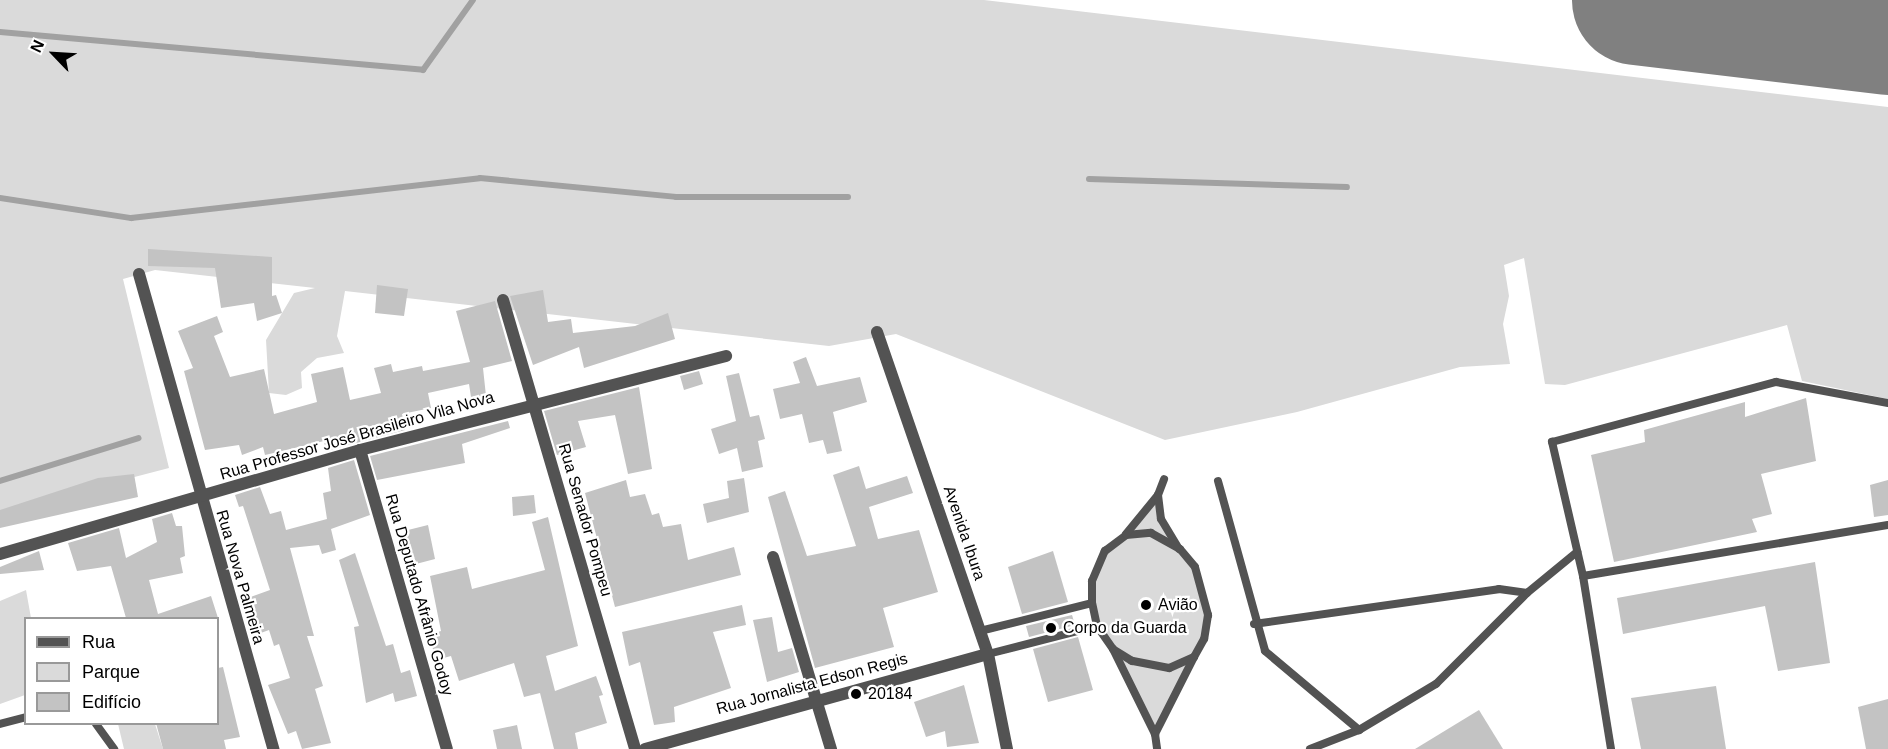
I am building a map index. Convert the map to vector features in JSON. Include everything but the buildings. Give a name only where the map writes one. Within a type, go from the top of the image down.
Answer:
[{"type":"street","name":"Rua Nova Palmeira","points":[[139,274],[199,498],[273,749]]},
{"type":"street","name":"Rua Senador Pompeu","points":[[503,300],[635,749]]},
{"type":"street","name":"Avenida Ibura","points":[[877,332],[988,654],[1006,749]]},
{"type":"street","name":"Rua Professor José Brasileiro Vila Nova","points":[[0,554],[360,450],[726,356]]},
{"type":"street","name":"Rua Deputado Afrânio Godoy","points":[[360,450],[447,749]]},
{"type":"street","points":[[772,557],[831,749]]},
{"type":"street","name":"Rua Jornalista Edson Regis","points":[[645,749],[817,698],[988,654]]},
{"type":"lane","points":[[1611,749],[1583,576],[1552,442],[1776,382],[1888,403]]},
{"type":"lane","points":[[1157,749],[1155,734],[1113,649],[1097,626],[1092,603],[1096,567],[1158,495],[1164,479]]},
{"type":"lane","points":[[1218,481],[1254,624],[1265,651],[1359,730]]},
{"type":"lane","points":[[1155,734],[1204,639],[1208,615],[1195,567],[1179,549],[1161,519],[1158,495]]},
{"type":"lane","points":[[1583,576],[1888,525]]},
{"type":"lane","points":[[1125,535],[1150,533],[1179,549]]},
{"type":"lane","points":[[1310,749],[1359,730],[1436,684],[1527,593],[1577,552]]},
{"type":"lane","points":[[1254,624],[1499,589],[1527,593]]},
{"type":"lane","points":[[980,631],[1092,603]]},
{"type":"lane","points":[[988,654],[1097,626]]},
{"type":"lane","points":[[1113,649],[1152,667],[1168,668],[1194,657]]},
{"type":"lane","points":[[0,724],[24,718]]},
{"type":"lane","points":[[97,725],[114,749]]},
{"type":"green space","points":[[0,0],[984,0],[1888,107],[1888,399],[1802,381],[1787,325],[1565,385],[1545,384],[1524,258],[1504,265],[1509,296],[1503,324],[1510,364],[1460,367],[1297,412],[1165,440],[896,334],[829,346],[345,291],[337,336],[344,353],[317,358],[301,372],[302,388],[286,395],[269,393],[266,340],[294,293],[315,288],[155,270],[123,279],[169,468],[0,512]]},
{"type":"green space","points":[[1158,495],[1161,519],[1195,567],[1208,615],[1204,639],[1155,734],[1097,626],[1093,580],[1105,551],[1145,517]]},
{"type":"green space","points":[[26,590],[31,617],[24,617],[24,695],[0,704],[0,601]]},
{"type":"green space","points":[[118,725],[155,725],[163,749],[124,749]]},
{"type":"waterway","points":[[0,32],[423,70],[473,0]]},
{"type":"waterway","points":[[0,198],[131,218],[480,178],[676,197],[848,197]]},
{"type":"waterway","points":[[1089,179],[1347,187]]},
{"type":"waterway","points":[[0,481],[139,438]]},
{"type":"runway","points":[[1636,0],[1888,30]]},
{"type":"place","name":"Avião","points":[[1146,605]]},
{"type":"place","name":"Corpo da Guarda","points":[[1051,628]]},
{"type":"place","name":"20184","points":[[856,694]]}]
